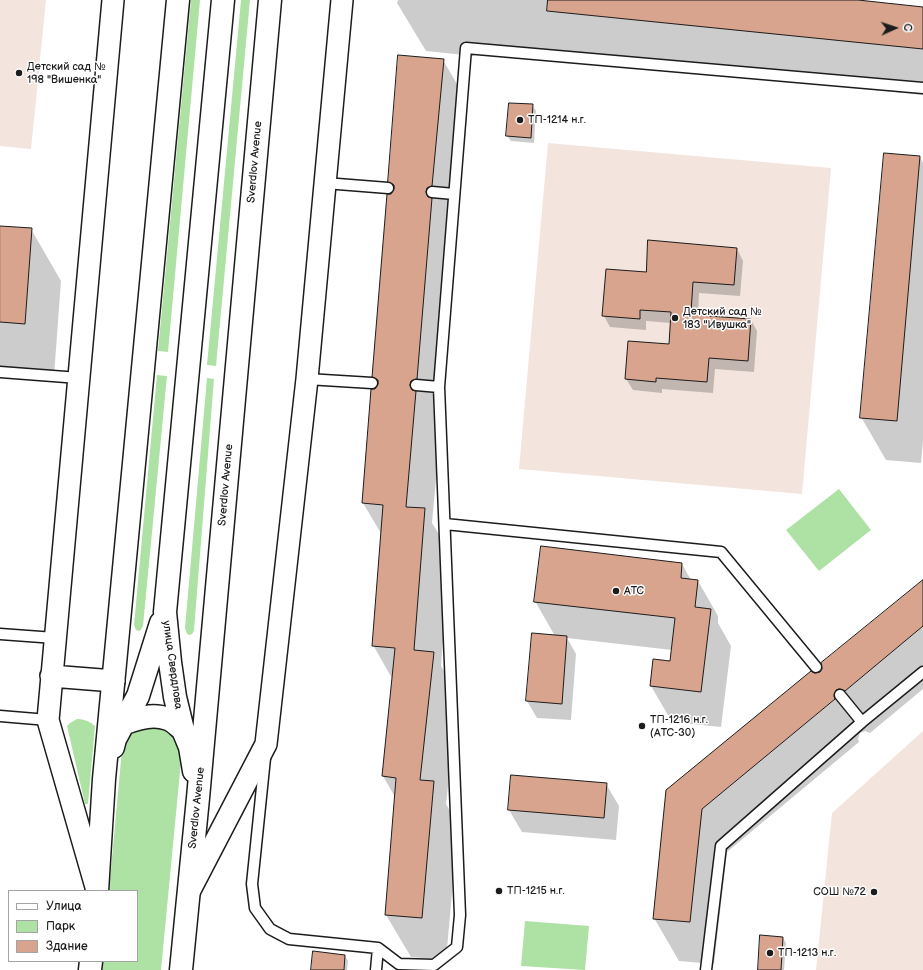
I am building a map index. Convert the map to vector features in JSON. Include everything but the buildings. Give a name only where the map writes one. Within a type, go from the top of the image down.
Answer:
[{"type":"main road","points":[[97,890],[104,779],[178,0]]},
{"type":"main road","points":[[165,612],[223,0]]},
{"type":"main road","name":"Sverdlov Avenue","points":[[181,970],[198,798],[270,0]]},
{"type":"main road","name":"улица Свердлова","points":[[104,779],[115,739],[138,696],[165,612]]},
{"type":"main road","name":"улица Свердлова","points":[[165,612],[175,696],[183,730],[190,747],[198,798]]},
{"type":"main road","points":[[123,724],[137,718],[155,716],[169,719],[183,730]]},
{"type":"street","points":[[97,890],[48,720],[113,0]]},
{"type":"street","points":[[188,893],[266,744],[307,379],[342,0]]},
{"type":"street","points":[[52,676],[114,681]]},
{"type":"lane","points":[[266,744],[252,884],[255,908],[270,929],[289,939],[378,948],[399,964],[434,965],[457,947],[460,915],[439,386],[466,48],[923,88]]},
{"type":"lane","points":[[325,183],[388,188]]},
{"type":"lane","points":[[432,192],[454,194]]},
{"type":"lane","points":[[0,372],[79,378]]},
{"type":"lane","points":[[307,379],[372,383]]},
{"type":"lane","points":[[416,385],[439,386]]},
{"type":"lane","points":[[445,524],[722,552],[816,667]]},
{"type":"lane","points":[[0,634],[55,638]]},
{"type":"lane","points":[[706,970],[721,846],[862,722],[923,672]]},
{"type":"lane","points":[[840,695],[862,722]]},
{"type":"lane","points":[[0,716],[48,720]]},
{"type":"lane","points":[[376,970],[378,948]]},
{"type":"shaded area","name":"Детский сад № 198 \"Вишенка\"","points":[[0,0],[46,0],[31,149],[0,146]]},
{"type":"shaded area","name":"Детский сад № 183 \"Ивушка\"","points":[[548,143],[831,168],[802,494],[519,469]]},
{"type":"shaded area","name":"СОШ №72","points":[[923,731],[923,970],[816,970],[832,813]]},
{"type":"green space","points":[[191,0],[200,0],[168,352],[158,351]]},
{"type":"green space","points":[[241,0],[250,0],[216,366],[207,365]]},
{"type":"green space","points":[[157,375],[167,376],[143,626],[140,631],[136,630],[134,625]]},
{"type":"green space","points":[[207,378],[214,379],[194,630],[190,635],[187,634],[185,628]]},
{"type":"green space","points":[[839,489],[871,530],[819,571],[786,530]]},
{"type":"green space","points":[[77,719],[82,719],[95,726],[88,804],[85,804],[67,726]]},
{"type":"green space","points":[[138,725],[174,729],[182,751],[161,970],[102,970],[102,962],[138,962],[138,890],[109,890],[123,738]]},
{"type":"green space","points":[[525,921],[589,926],[585,970],[521,966]]},
{"type":"place","name":"Детский сад № 198 \"Вишенка\"","points":[[19,73]]},
{"type":"place","name":"ТП-1214 н.г.","points":[[520,120]]},
{"type":"place","name":"Детский сад № 183 \"Ивушка\"","points":[[675,318]]},
{"type":"place","name":"АТС","points":[[616,591]]},
{"type":"place","name":"ТП-1216 н.г. (АТС-30)","points":[[642,726]]},
{"type":"place","name":"ТП-1215 н.г.","points":[[499,891]]},
{"type":"place","name":"СОШ №72","points":[[874,892]]},
{"type":"place","name":"ТП-1213 н.г.","points":[[770,953]]}]
